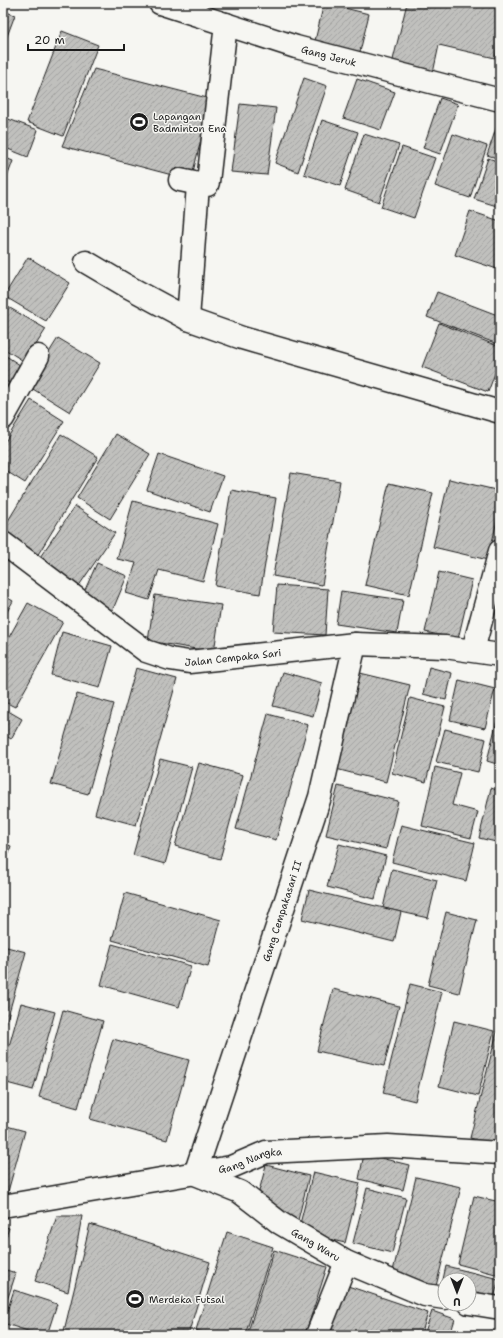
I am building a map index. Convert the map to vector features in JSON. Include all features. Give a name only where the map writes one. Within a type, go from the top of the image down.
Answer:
[{"type":"street","name":"Gang Jeruk","points":[[160,3],[296,47],[500,100]]},
{"type":"street","points":[[188,319],[189,182],[207,185],[208,182],[226,24]]},
{"type":"street","points":[[86,262],[125,286],[188,319],[242,338],[500,412]]},
{"type":"street","points":[[3,418],[38,356]]},
{"type":"street","name":"Jalan Cempaka Sari","points":[[3,544],[146,651],[170,659],[189,662],[355,644],[445,647],[500,655]]},
{"type":"street","points":[[473,650],[500,551]]},
{"type":"street","name":"Gang Cempakasari II","points":[[195,1174],[320,798],[355,644]]},
{"type":"street","name":"Gang Nangka","points":[[3,1206],[231,1167],[266,1152],[388,1146],[500,1154]]},
{"type":"street","name":"Gang Waru","points":[[195,1174],[240,1192],[280,1223],[346,1262],[425,1295],[437,1297]]},
{"type":"street","points":[[317,1335],[346,1262]]},
{"type":"street","points":[[477,1304],[500,1308]]},
{"type":"building","points":[[324,3],[369,14],[359,56],[314,45]]},
{"type":"building","points":[[407,3],[500,3],[500,34],[495,58],[439,45],[433,73],[392,64]]},
{"type":"building","points":[[3,11],[15,15],[3,47]]},
{"type":"building","points":[[62,31],[98,45],[63,136],[27,122]]},
{"type":"building","name":"Lapangan Badminton Ena","points":[[94,69],[211,99],[191,180],[62,146]]},
{"type":"building","points":[[500,70],[500,87],[496,86]]},
{"type":"building","points":[[304,78],[327,86],[298,172],[275,163]]},
{"type":"building","points":[[357,79],[395,92],[381,130],[343,118]]},
{"type":"building","points":[[440,98],[458,104],[440,154],[423,148]]},
{"type":"building","points":[[240,104],[276,108],[267,175],[231,172]]},
{"type":"building","points":[[3,117],[38,130],[28,157],[3,147]]},
{"type":"building","points":[[500,117],[500,159],[487,155]]},
{"type":"building","points":[[322,120],[358,132],[340,186],[304,174]]},
{"type":"building","points":[[364,134],[399,145],[379,202],[345,190]]},
{"type":"building","points":[[453,134],[487,146],[470,198],[435,186]]},
{"type":"building","points":[[402,147],[435,158],[414,218],[381,207]]},
{"type":"building","points":[[3,157],[13,161],[3,188]]},
{"type":"building","points":[[488,158],[500,162],[500,207],[474,199]]},
{"type":"building","points":[[470,211],[500,221],[500,270],[455,255]]},
{"type":"building","points":[[28,257],[70,283],[46,321],[4,296]]},
{"type":"building","points":[[437,292],[500,316],[500,345],[427,317]]},
{"type":"building","points":[[3,304],[46,329],[25,362],[3,348]]},
{"type":"building","points":[[439,323],[500,347],[500,360],[488,392],[422,367]]},
{"type":"building","points":[[58,338],[100,363],[70,412],[28,386]]},
{"type":"building","points":[[3,354],[26,369],[15,387],[3,379]]},
{"type":"building","points":[[31,400],[64,421],[25,483],[3,469],[3,445]]},
{"type":"building","points":[[61,434],[98,457],[37,556],[3,535],[3,529]]},
{"type":"building","points":[[116,434],[150,454],[110,519],[77,498]]},
{"type":"building","points":[[159,454],[223,476],[210,512],[147,490]]},
{"type":"building","points":[[291,473],[340,481],[322,585],[273,576]]},
{"type":"building","points":[[449,479],[500,491],[500,507],[488,560],[433,547]]},
{"type":"building","points":[[389,483],[433,493],[409,595],[365,585]]},
{"type":"building","points":[[231,490],[276,498],[260,594],[215,586]]},
{"type":"building","points":[[133,501],[218,524],[203,581],[159,570],[149,600],[126,593],[136,563],[117,559]]},
{"type":"building","points":[[75,506],[115,533],[78,587],[38,560]]},
{"type":"building","points":[[97,563],[127,576],[111,614],[80,601]]},
{"type":"building","points":[[439,572],[472,580],[458,639],[425,632]]},
{"type":"building","points":[[277,585],[328,589],[325,635],[273,632]]},
{"type":"building","points":[[341,591],[403,600],[397,633],[336,624]]},
{"type":"building","points":[[3,595],[13,601],[3,619]]},
{"type":"building","points":[[155,595],[221,605],[214,652],[148,641]]},
{"type":"building","points":[[28,603],[63,622],[15,707],[3,701],[3,648]]},
{"type":"building","points":[[62,632],[112,646],[100,688],[51,675]]},
{"type":"building","points":[[429,667],[452,673],[446,700],[423,694]]},
{"type":"building","points":[[136,668],[177,679],[136,825],[95,814]]},
{"type":"building","points":[[283,672],[322,683],[313,716],[273,706]]},
{"type":"building","points":[[360,673],[410,685],[386,782],[336,769]]},
{"type":"building","points":[[459,680],[495,689],[485,728],[450,720]]},
{"type":"building","points":[[77,694],[114,704],[88,794],[51,784]]},
{"type":"building","points":[[410,698],[445,707],[426,782],[392,773]]},
{"type":"building","points":[[3,708],[22,719],[11,739],[3,734]]},
{"type":"building","points":[[500,708],[500,765],[487,761]]},
{"type":"building","points":[[268,714],[308,725],[276,840],[236,829]]},
{"type":"building","points":[[445,729],[486,739],[478,772],[436,762]]},
{"type":"building","points":[[160,759],[192,767],[165,864],[133,855]]},
{"type":"building","points":[[199,763],[243,775],[220,859],[175,846]]},
{"type":"building","points":[[435,767],[460,773],[452,805],[478,812],[471,838],[422,826]]},
{"type":"building","points":[[338,786],[398,801],[386,849],[326,835]]},
{"type":"building","points":[[491,788],[500,791],[500,843],[479,838]]},
{"type":"building","points":[[401,825],[475,843],[466,881],[392,862]]},
{"type":"building","points":[[3,843],[11,846],[3,872]]},
{"type":"building","points":[[339,844],[386,856],[375,899],[327,887]]},
{"type":"building","points":[[392,869],[437,880],[428,918],[383,908]]},
{"type":"building","points":[[309,890],[401,912],[394,942],[302,919]]},
{"type":"building","points":[[125,893],[221,920],[208,967],[112,940]]},
{"type":"building","points":[[446,912],[477,920],[459,993],[428,985]]},
{"type":"building","points":[[112,944],[191,966],[179,1007],[101,985]]},
{"type":"building","points":[[3,946],[26,952],[3,1034]]},
{"type":"building","points":[[410,984],[442,992],[415,1101],[383,1093]]},
{"type":"building","points":[[333,989],[399,1006],[384,1066],[317,1051]]},
{"type":"building","points":[[21,1003],[55,1012],[33,1090],[3,1082],[3,1068]]},
{"type":"building","points":[[63,1010],[103,1021],[78,1108],[39,1097]]},
{"type":"building","points":[[500,1020],[500,1145],[470,1138]]},
{"type":"building","points":[[454,1021],[494,1031],[478,1096],[439,1086]]},
{"type":"building","points":[[113,1039],[189,1060],[167,1140],[90,1119]]},
{"type":"building","points":[[3,1125],[25,1131],[5,1202],[3,1201]]},
{"type":"building","points":[[364,1154],[409,1165],[403,1190],[359,1179]]},
{"type":"building","points":[[266,1165],[309,1176],[297,1224],[257,1199]]},
{"type":"building","points":[[313,1172],[360,1183],[345,1243],[298,1232]]},
{"type":"building","points":[[416,1177],[461,1187],[440,1272],[437,1272],[436,1286],[392,1275]]},
{"type":"building","points":[[367,1188],[406,1198],[392,1253],[353,1243]]},
{"type":"building","points":[[474,1196],[500,1202],[499,1275],[458,1264]]},
{"type":"building","points":[[57,1216],[82,1216],[68,1292],[35,1281]]},
{"type":"building","name":"Merdeka Futsal","points":[[90,1224],[210,1262],[188,1335],[63,1335]]},
{"type":"building","points":[[3,1226],[9,1228],[3,1246]]},
{"type":"building","points":[[227,1232],[273,1247],[245,1335],[211,1335],[196,1330]]},
{"type":"building","points":[[274,1250],[327,1267],[305,1335],[247,1335]]},
{"type":"building","points":[[446,1266],[470,1272],[445,1272]]},
{"type":"building","points":[[3,1269],[16,1273],[3,1313]]},
{"type":"building","points":[[477,1274],[499,1279],[492,1306],[477,1302]]},
{"type":"building","points":[[345,1285],[428,1313],[421,1335],[335,1335],[328,1333]]},
{"type":"building","points":[[14,1290],[57,1304],[47,1335],[40,1335],[3,1323]]},
{"type":"building","points":[[432,1311],[455,1319],[450,1335],[424,1335]]},
{"type":"building","points":[[490,1330],[500,1333],[500,1335],[488,1335]]},
{"type":"place","name":"Lapangan Badminton Ena","points":[[139,122]]},
{"type":"place","name":"Merdeka Futsal","points":[[135,1299]]}]
